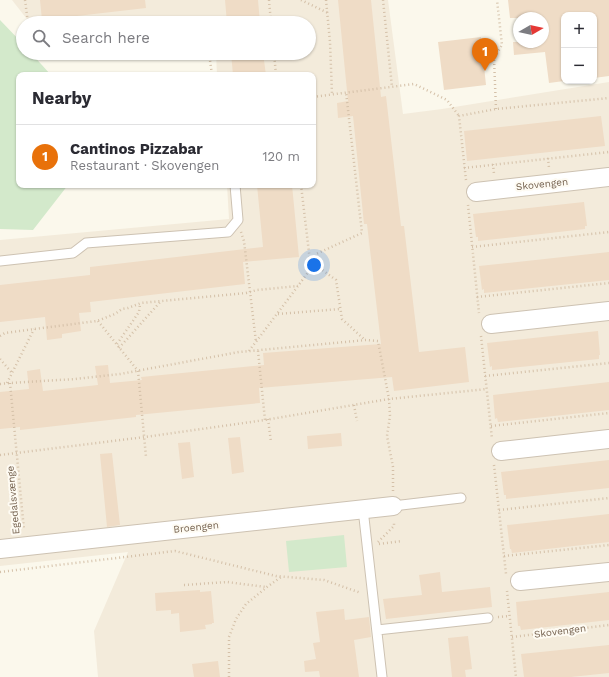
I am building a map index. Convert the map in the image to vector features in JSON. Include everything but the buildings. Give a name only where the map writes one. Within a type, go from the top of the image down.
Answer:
[{"type":"street","name":"Skovengen","points":[[476,192],[609,177]]},
{"type":"street","points":[[491,324],[609,311]]},
{"type":"street","points":[[501,451],[609,439]]},
{"type":"street","name":"Broengen","points":[[0,549],[392,506]]},
{"type":"street","points":[[520,581],[609,572]]},
{"type":"lane","points":[[0,261],[73,253],[86,243],[228,232],[238,220],[235,188]]},
{"type":"lane","points":[[392,506],[461,498]]},
{"type":"lane","points":[[363,509],[382,677]]},
{"type":"lane","points":[[377,630],[488,618]]},
{"type":"path","points":[[25,0],[27,16]]},
{"type":"path","points":[[269,0],[270,16]]},
{"type":"path","points":[[301,0],[328,13]]},
{"type":"path","points":[[326,0],[330,42],[332,94]]},
{"type":"path","points":[[383,0],[392,87]]},
{"type":"path","points":[[496,109],[494,58],[502,45],[497,0]]},
{"type":"path","points":[[210,60],[212,72]]},
{"type":"path","points":[[275,60],[276,72]]},
{"type":"path","points":[[316,97],[414,84],[447,100],[459,116]]},
{"type":"path","points":[[249,351],[314,264],[316,254],[362,233],[344,92]]},
{"type":"path","points":[[464,168],[609,152]]},
{"type":"path","points":[[301,188],[310,261],[336,280],[342,318],[366,340]]},
{"type":"path","points":[[235,223],[240,230],[244,241],[256,343]]},
{"type":"path","points":[[472,247],[609,232]]},
{"type":"path","points":[[477,297],[609,283]]},
{"type":"path","points":[[0,336],[5,333],[98,321],[116,314],[122,309],[140,304],[298,286]]},
{"type":"path","points":[[119,348],[161,301]]},
{"type":"path","points":[[117,344],[139,312],[140,304]]},
{"type":"path","points":[[277,314],[340,308]]},
{"type":"path","points":[[98,321],[138,371],[146,457]]},
{"type":"path","points":[[8,383],[12,372],[35,329]]},
{"type":"path","points":[[0,384],[75,379],[120,374],[249,351],[378,340],[389,399],[390,416],[387,436],[393,467],[392,506],[394,526],[376,544],[402,541]]},
{"type":"path","points":[[258,351],[266,420],[271,442]]},
{"type":"path","points":[[0,358],[12,372]]},
{"type":"path","points":[[485,376],[609,363]]},
{"type":"path","name":"Egedalsvænge","points":[[8,383],[17,453],[28,569]]},
{"type":"path","points":[[0,455],[266,420],[389,399],[487,389]]},
{"type":"path","points":[[354,405],[357,421]]},
{"type":"path","points":[[491,426],[609,413]]},
{"type":"path","points":[[499,510],[609,498]]},
{"type":"path","points":[[504,556],[609,545]]},
{"type":"path","points":[[0,572],[175,552],[281,576],[324,580],[373,597]]},
{"type":"path","points":[[229,677],[229,637],[236,618],[246,604],[281,576]]},
{"type":"path","points":[[184,585],[226,582],[267,587]]},
{"type":"path","points":[[510,616],[516,677]]},
{"type":"path","name":"Skovengen","points":[[512,637],[609,625]]},
{"type":"shaded area","points":[[12,0],[388,0],[403,114],[609,82],[609,677],[98,677],[94,631],[128,552],[0,566],[0,240],[229,219],[227,188],[316,188],[316,72],[217,72],[216,60],[316,60],[316,16],[25,16]]},
{"type":"green space","points":[[0,20],[16,37],[16,60],[37,60],[48,72],[16,72],[16,188],[66,188],[33,230],[0,229]]},
{"type":"green space","points":[[344,535],[347,567],[289,572],[286,541]]},
{"type":"place","name":"Cantinos Pizzabar","points":[[485,71]]}]
